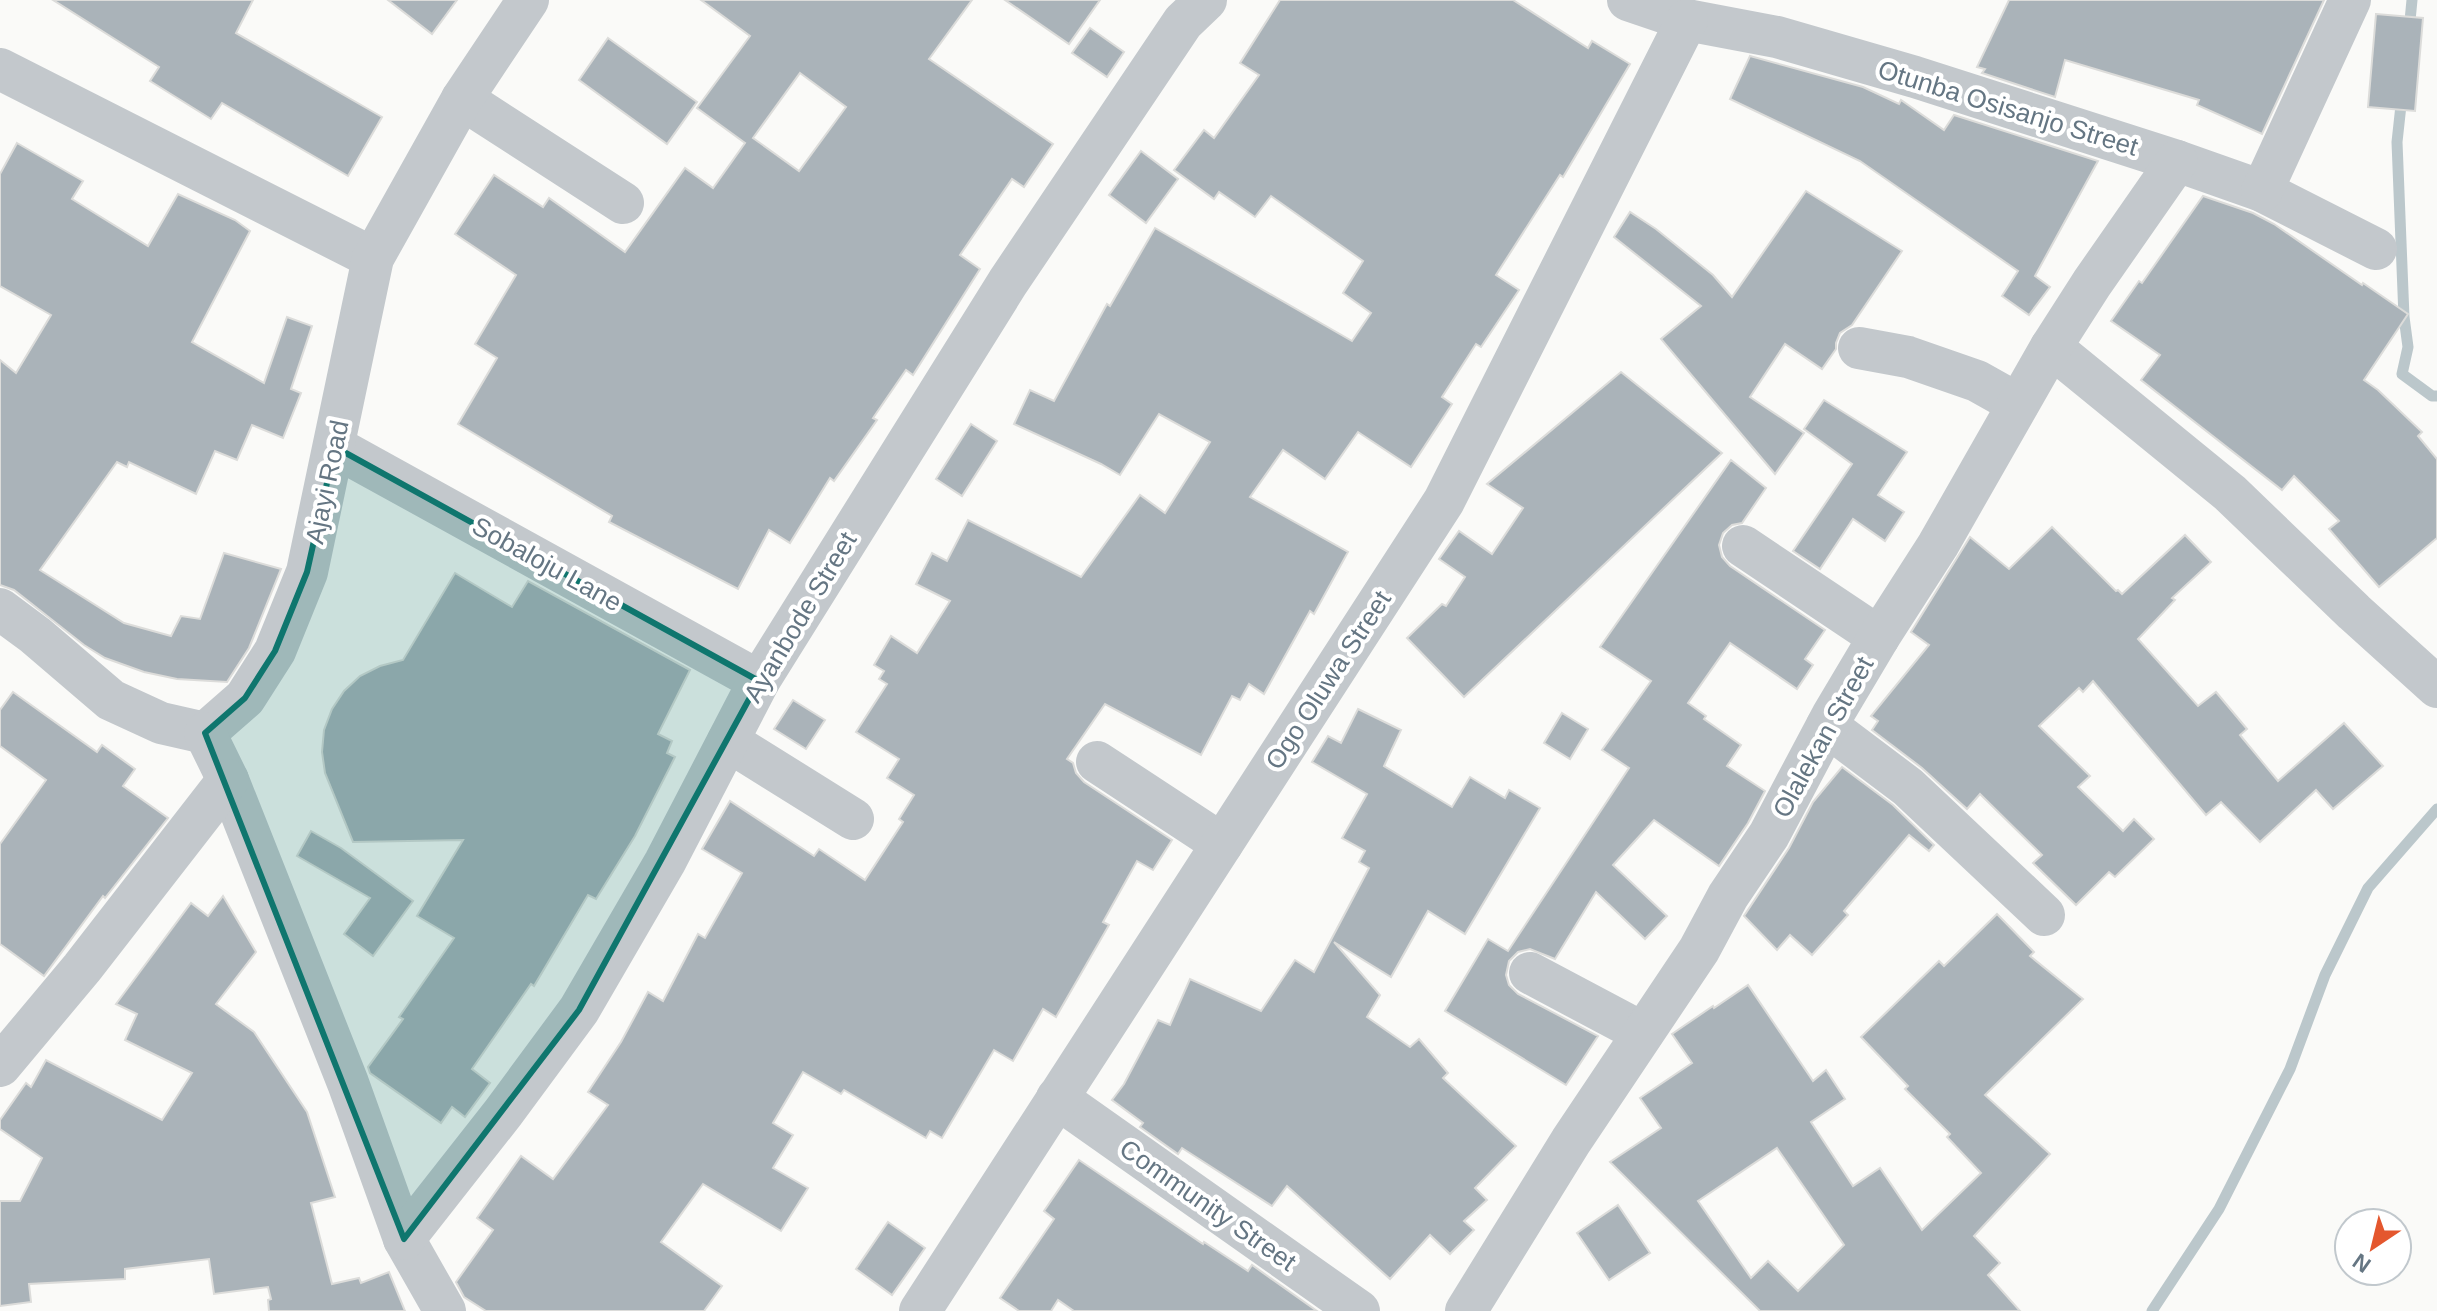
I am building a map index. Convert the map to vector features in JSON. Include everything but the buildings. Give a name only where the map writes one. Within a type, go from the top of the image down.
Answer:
[{"type":"street","name":"Ajayi Road","points":[[205,733],[245,698],[275,651],[307,572],[373,258],[462,99],[528,0]]},
{"type":"street","name":"Ayanbode Street","points":[[404,1239],[579,1010],[665,862],[759,681],[1008,282],[1183,22],[1206,0]]},
{"type":"street","name":"Otunba Osisanjo Street","points":[[1628,0],[1687,20],[1777,37],[2177,161],[2262,191],[2376,249]]},
{"type":"street","points":[[2262,191],[2350,0]]},
{"type":"street","name":"Ogo Oluwa Street","points":[[920,1311],[1444,501],[1687,20]]},
{"type":"street","points":[[0,69],[373,258]]},
{"type":"street","points":[[462,99],[623,203]]},
{"type":"street","name":"Olalekan Street","points":[[1466,1311],[1571,1141],[1699,950],[1728,896],[1769,835],[1827,726],[1938,545],[2051,347],[2177,161]]},
{"type":"street","points":[[2051,347],[2230,493],[2437,687]]},
{"type":"street","points":[[1859,348],[1908,357],[1977,381],[2018,404]]},
{"type":"street","name":"Sobaloju Lane","points":[[335,447],[759,681]]},
{"type":"street","points":[[1743,546],[1879,637]]},
{"type":"street","points":[[0,609],[111,700],[161,723],[205,733],[228,780],[348,1083],[404,1239],[445,1311]]},
{"type":"street","points":[[1827,726],[1908,787],[2044,915]]},
{"type":"street","points":[[728,741],[853,819]]},
{"type":"street","points":[[1097,762],[1222,844]]},
{"type":"street","points":[[0,1066],[82,968],[228,780]]},
{"type":"street","points":[[1530,973],[1643,1033]]},
{"type":"street","name":"Community Street","points":[[1057,1098],[1359,1311]]},
{"type":"highlighted area","points":[[335,447],[759,681],[579,1010],[404,1239],[205,733],[245,698],[275,651],[307,572]]},
{"type":"waterway","points":[[2409,31],[2412,0]]},
{"type":"waterway","points":[[2402,96],[2397,142],[2408,347],[2402,374],[2432,396],[2437,396]]},
{"type":"waterway","points":[[2152,1311],[2219,1209],[2290,1069],[2325,975],[2368,888],[2437,809]]}]
